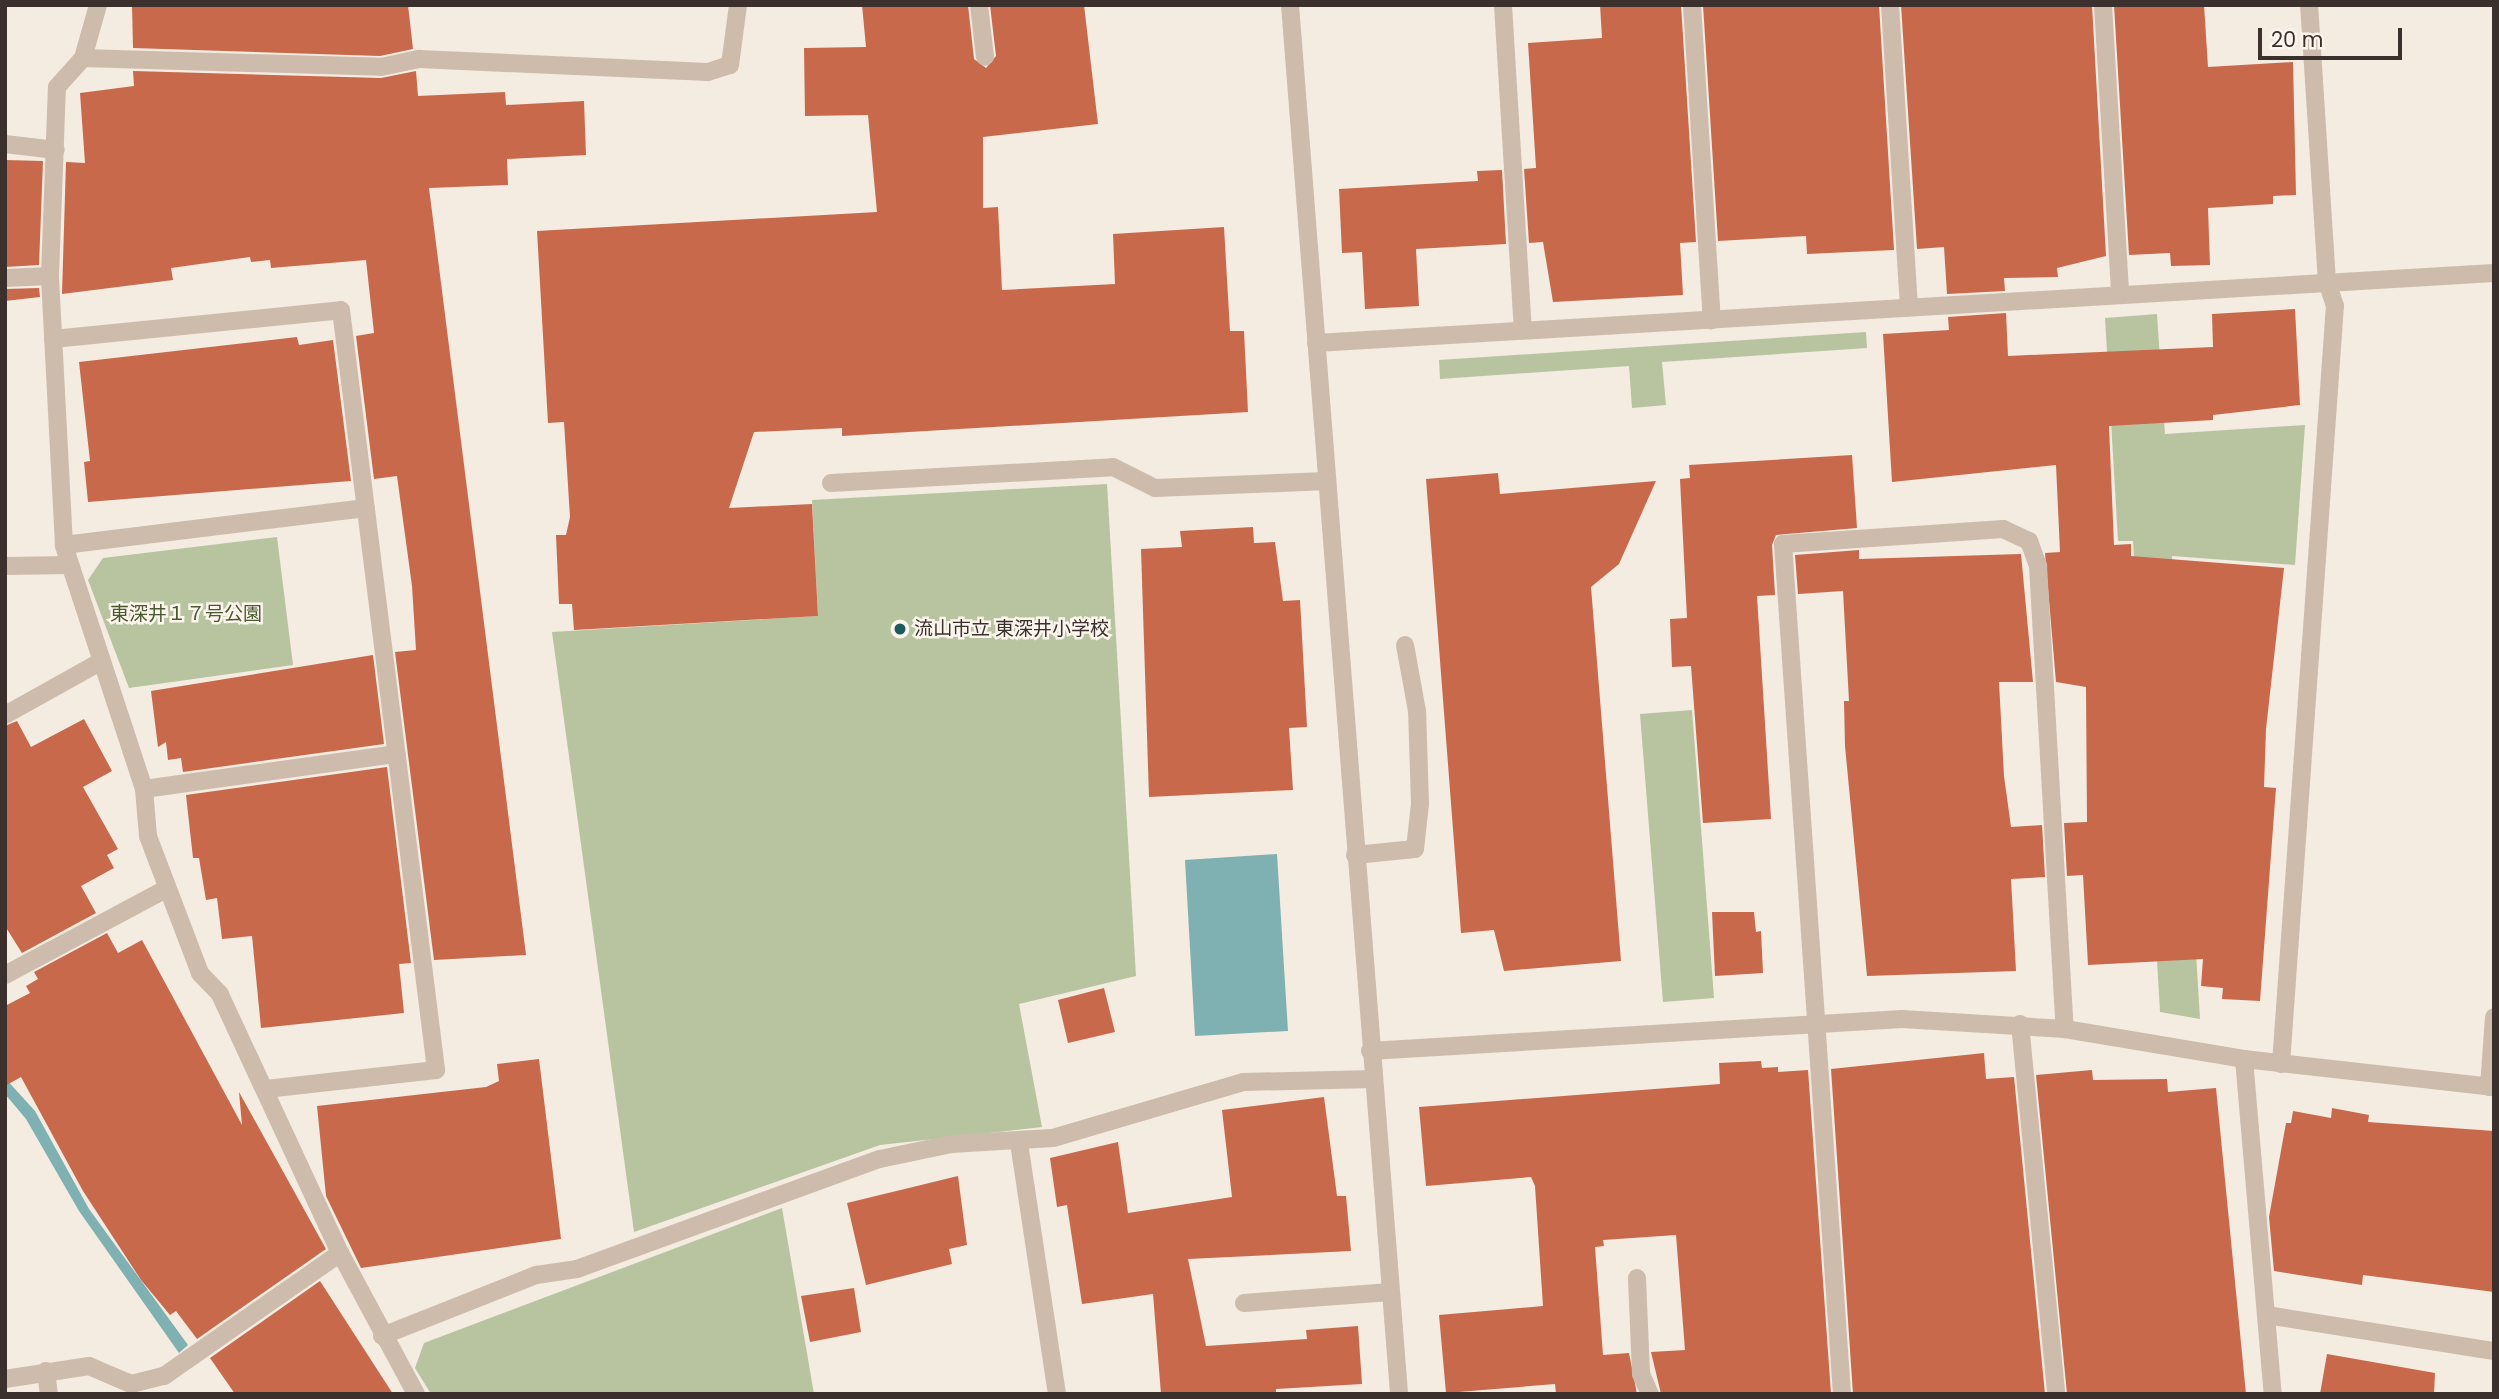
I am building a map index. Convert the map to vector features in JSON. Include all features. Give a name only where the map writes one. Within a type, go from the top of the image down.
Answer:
[{"type":"street","points":[[98,5],[83,58],[57,87],[50,276],[64,545],[99,663],[144,789],[148,836],[166,889],[200,972],[220,994],[340,1254],[382,1336],[416,1394]]},
{"type":"street","points":[[83,58],[381,67],[419,59],[708,72],[730,65],[738,5]]},
{"type":"street","points":[[979,5],[985,57]]},
{"type":"street","points":[[1290,5],[1399,1394]]},
{"type":"street","points":[[1503,5],[1523,330]]},
{"type":"street","points":[[1692,5],[1712,320]]},
{"type":"street","points":[[1890,5],[1909,307]]},
{"type":"street","points":[[2103,5],[2120,293]]},
{"type":"street","points":[[2281,1064],[2335,306],[2327,282],[2309,5]]},
{"type":"street","points":[[5,144],[56,150]]},
{"type":"street","points":[[1316,342],[2494,273]]},
{"type":"street","points":[[5,278],[50,276]]},
{"type":"street","points":[[53,339],[341,310],[436,1070],[266,1089]]},
{"type":"street","points":[[831,483],[1113,467],[1154,488],[1327,481]]},
{"type":"street","points":[[64,545],[366,508]]},
{"type":"street","points":[[1842,1394],[1813,1022],[1783,544],[2003,529],[2029,541],[2038,566],[2065,1029]]},
{"type":"street","points":[[5,566],[70,565]]},
{"type":"street","points":[[1355,855],[1415,849],[1420,804],[1417,712],[1405,645]]},
{"type":"street","points":[[5,715],[99,663]]},
{"type":"street","points":[[144,789],[397,754]]},
{"type":"street","points":[[5,975],[166,889]]},
{"type":"street","points":[[1370,1051],[1902,1018],[2065,1029],[2244,1059],[2491,1087],[2494,1017]]},
{"type":"street","points":[[2020,1024],[2056,1394]]},
{"type":"street","points":[[2244,1059],[2273,1394]]},
{"type":"street","points":[[382,1336],[536,1275],[578,1269],[880,1159],[951,1144],[1019,1143],[1053,1138],[1243,1082],[1373,1079]]},
{"type":"street","points":[[1019,1143],[1057,1394]]},
{"type":"street","points":[[5,1379],[89,1366],[131,1384],[164,1376],[340,1254]]},
{"type":"street","points":[[1637,1278],[1641,1374],[1650,1394]]},
{"type":"street","points":[[1244,1303],[1391,1292]]},
{"type":"street","points":[[2266,1315],[2494,1351]]},
{"type":"street","points":[[46,1371],[49,1394]]},
{"type":"green space","points":[[2157,314],[2165,434],[2305,425],[2295,565],[2172,556],[2200,1019],[2160,1012],[2133,541],[2118,541],[2105,318]]},
{"type":"green space","points":[[1866,332],[1867,348],[1662,362],[1666,405],[1632,408],[1629,366],[1440,379],[1439,360]]},
{"type":"green space","points":[[1107,484],[1136,976],[1019,1004],[1042,1127],[880,1145],[634,1232],[552,632],[818,616],[812,500]]},
{"type":"green space","name":"東深井１７号公園","points":[[277,537],[293,665],[129,688],[88,580],[103,558]]},
{"type":"green space","points":[[1692,710],[1714,998],[1663,1002],[1640,714]]},
{"type":"green space","points":[[782,1208],[814,1394],[431,1394],[415,1368],[424,1343]]},
{"type":"water","points":[[1277,854],[1288,1031],[1195,1036],[1185,860]]},
{"type":"water","points":[[5,1078],[35,1111],[89,1209],[188,1345],[179,1353],[79,1211],[26,1119],[5,1094]]},
{"type":"building","points":[[132,5],[408,5],[413,49],[380,56],[133,48]]},
{"type":"building","points":[[862,5],[968,5],[974,59],[986,68],[996,56],[990,5],[1084,5],[1098,124],[983,137],[983,208],[998,207],[1002,290],[1115,284],[1113,234],[1224,227],[1230,331],[1244,331],[1248,412],[842,436],[842,428],[754,432],[729,508],[812,504],[818,616],[574,630],[572,604],[559,604],[556,535],[566,535],[570,517],[564,422],[548,423],[537,231],[877,212],[868,115],[805,116],[804,48],[866,47]]},
{"type":"building","points":[[1600,5],[1681,5],[1696,242],[1680,243],[1683,295],[1553,302],[1543,242],[1529,243],[1524,169],[1536,168],[1528,43],[1602,38]]},
{"type":"building","points":[[1703,5],[1879,5],[1894,250],[1807,254],[1806,236],[1718,241]]},
{"type":"building","points":[[1901,5],[2092,5],[2106,256],[2057,268],[2058,277],[2004,278],[2005,291],[1947,294],[1944,247],[1917,249]]},
{"type":"building","points":[[2114,5],[2204,5],[2208,67],[2293,62],[2296,195],[2273,196],[2273,204],[2208,208],[2210,265],[2171,266],[2170,253],[2129,255]]},
{"type":"building","points":[[133,71],[381,78],[416,71],[418,96],[505,92],[506,105],[584,101],[586,155],[507,159],[508,185],[429,188],[526,955],[434,960],[395,652],[416,650],[412,586],[397,476],[374,479],[356,336],[374,333],[366,260],[271,268],[270,260],[251,262],[250,257],[171,268],[173,280],[62,294],[66,162],[85,163],[80,93],[134,86]]},
{"type":"building","points":[[5,160],[43,161],[39,265],[5,267]]},
{"type":"building","points":[[1502,170],[1506,244],[1416,249],[1419,306],[1365,309],[1362,252],[1342,253],[1339,189],[1478,181],[1477,171]]},
{"type":"building","points":[[39,288],[40,297],[5,301],[5,289]]},
{"type":"building","points":[[2295,309],[2300,405],[2213,415],[2213,420],[2109,426],[2114,545],[2131,544],[2131,556],[2284,568],[2266,729],[2264,787],[2276,788],[2260,1001],[2222,999],[2223,988],[2201,986],[2203,959],[2088,965],[2083,875],[2067,876],[2064,823],[2087,822],[2086,687],[2056,682],[2045,553],[2060,552],[2056,465],[1892,482],[1883,334],[1949,330],[1948,317],[2006,313],[2008,356],[2213,347],[2212,314]]},
{"type":"building","points":[[297,337],[299,345],[333,340],[351,481],[88,502],[84,462],[90,461],[79,362]]},
{"type":"building","points":[[1852,455],[1857,528],[1776,535],[1772,545],[1775,595],[1757,596],[1771,819],[1703,823],[1691,666],[1672,667],[1670,619],[1687,618],[1680,479],[1690,478],[1689,465]]},
{"type":"building","points":[[1498,473],[1500,494],[1656,481],[1619,564],[1591,587],[1621,961],[1504,971],[1494,930],[1461,933],[1426,479]]},
{"type":"building","points":[[1253,527],[1254,543],[1275,542],[1283,601],[1300,600],[1307,727],[1289,728],[1293,790],[1149,797],[1141,549],[1182,547],[1180,531]]},
{"type":"building","points":[[1859,550],[1859,559],[2021,554],[2033,682],[1999,682],[2004,776],[2011,827],[2042,825],[2045,877],[2011,879],[2016,971],[1867,976],[1845,746],[1844,701],[1849,701],[1843,591],[1798,594],[1795,555]]},
{"type":"building","points":[[373,655],[384,744],[183,772],[181,758],[168,760],[166,742],[158,747],[151,691]]},
{"type":"building","points":[[84,719],[112,771],[83,787],[118,849],[107,855],[114,868],[81,886],[96,913],[22,953],[5,926],[5,726],[17,721],[31,747]]},
{"type":"building","points":[[387,767],[411,963],[399,964],[404,1013],[261,1028],[252,936],[222,939],[217,898],[206,900],[199,858],[193,858],[186,795]]},
{"type":"building","points":[[1712,912],[1754,912],[1756,932],[1761,931],[1763,973],[1715,976]]},
{"type":"building","points":[[107,933],[118,953],[142,940],[242,1125],[239,1092],[326,1249],[197,1339],[176,1311],[170,1315],[141,1280],[83,1191],[21,1077],[5,1086],[5,1006],[30,993],[26,986],[38,979],[34,972]]},
{"type":"building","points":[[1104,988],[1115,1032],[1068,1043],[1058,1000]]},
{"type":"building","points":[[1984,1053],[1986,1079],[2014,1077],[2045,1394],[1853,1394],[1831,1069]]},
{"type":"building","points":[[539,1059],[561,1239],[361,1268],[326,1196],[317,1106],[486,1087],[499,1081],[497,1064]]},
{"type":"building","points":[[1761,1061],[1762,1068],[1778,1067],[1778,1072],[1808,1070],[1831,1394],[1661,1394],[1651,1352],[1685,1350],[1676,1235],[1603,1240],[1604,1246],[1595,1247],[1603,1355],[1629,1353],[1637,1394],[1556,1394],[1555,1384],[1446,1393],[1439,1315],[1543,1306],[1535,1186],[1531,1177],[1426,1186],[1419,1107],[1720,1084],[1719,1063]]},
{"type":"building","points":[[2092,1070],[2093,1080],[2167,1079],[2168,1092],[2216,1088],[2246,1394],[2067,1394],[2036,1075]]},
{"type":"building","points":[[1324,1097],[1337,1196],[1346,1196],[1351,1251],[1188,1259],[1206,1346],[1307,1339],[1306,1330],[1358,1326],[1362,1384],[1276,1389],[1276,1394],[1161,1394],[1153,1294],[1082,1304],[1067,1205],[1057,1207],[1050,1158],[1118,1142],[1128,1213],[1232,1197],[1222,1110]]},
{"type":"building","points":[[2332,1108],[2369,1115],[2368,1122],[2494,1131],[2494,1292],[2363,1275],[2362,1285],[2274,1271],[2269,1217],[2286,1123],[2291,1123],[2293,1111],[2331,1118]]},
{"type":"building","points":[[958,1176],[967,1245],[949,1249],[952,1264],[866,1285],[847,1203]]},
{"type":"building","points":[[320,1281],[393,1394],[235,1394],[210,1358]]},
{"type":"building","points":[[854,1288],[861,1332],[810,1342],[801,1296]]},
{"type":"building","points":[[2327,1354],[2435,1373],[2434,1394],[2320,1394]]},
{"type":"place","name":"流山市立 東深井小学校","points":[[900,629]]}]
